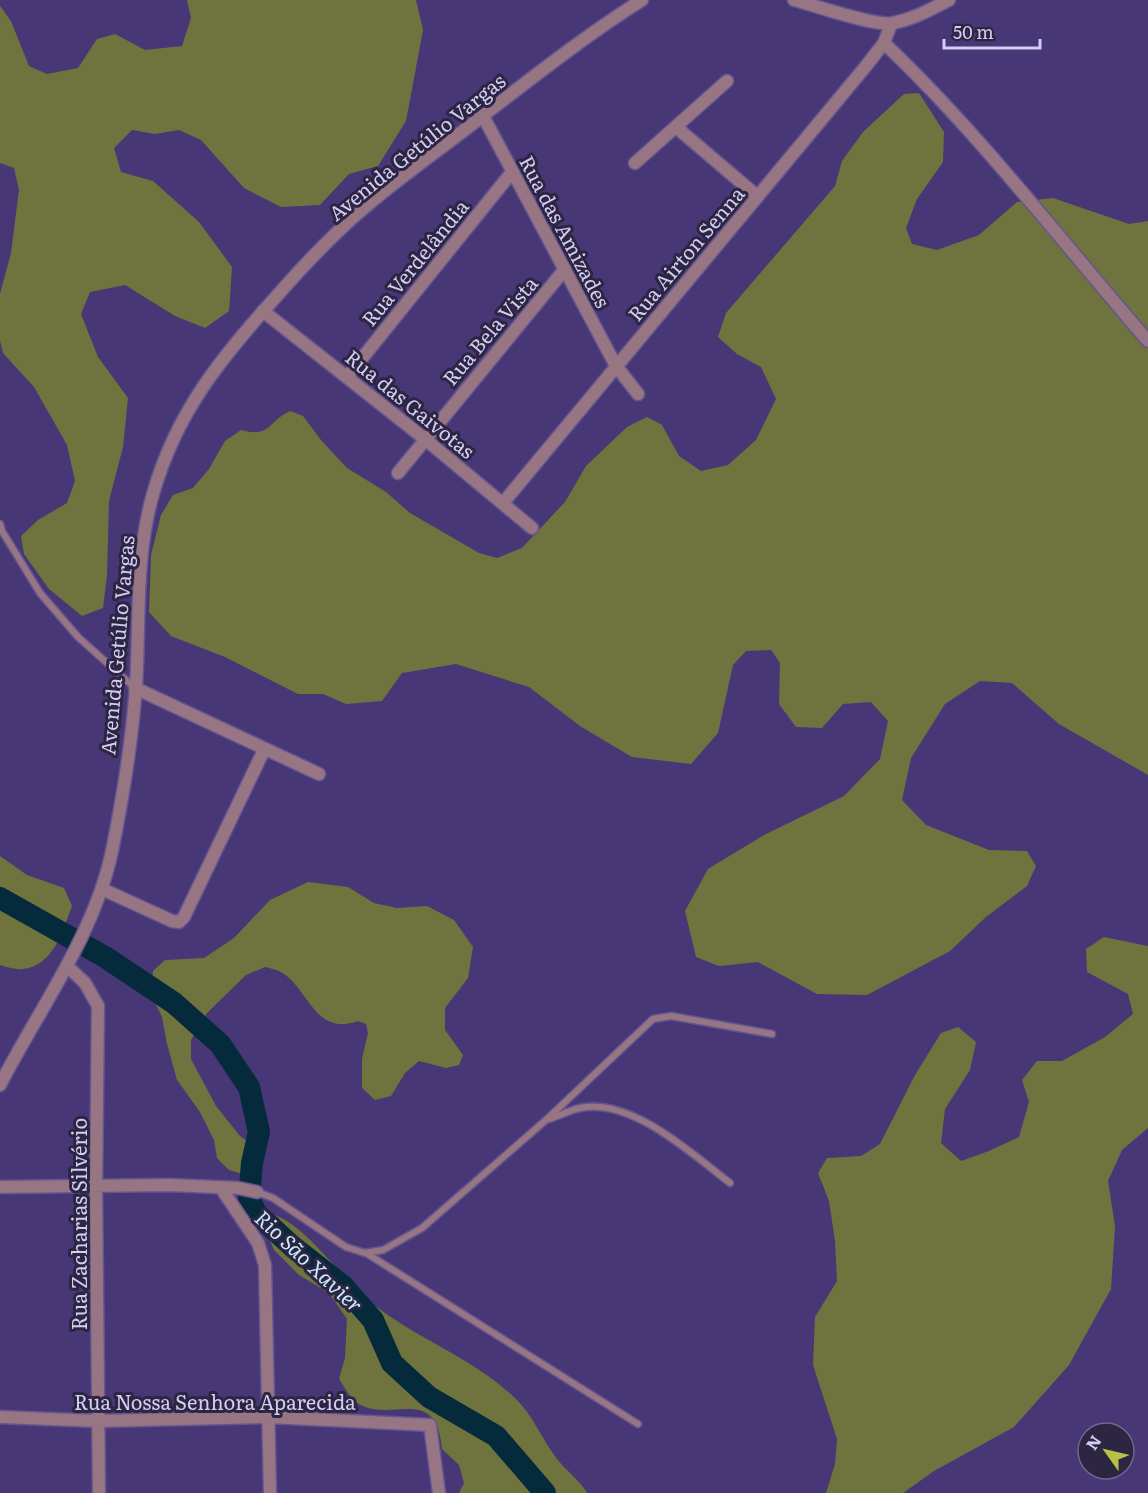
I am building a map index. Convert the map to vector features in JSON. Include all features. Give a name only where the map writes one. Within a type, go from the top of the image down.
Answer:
[{"type":"street","name":"Avenida Getúlio Vargas","points":[[0,1085],[24,1038],[67,966],[102,889],[112,852],[135,688],[141,551],[153,496],[167,452],[196,396],[230,349],[263,311],[305,264],[363,208],[598,28],[642,0]]},
{"type":"street","points":[[794,0],[863,19],[891,24],[918,16],[949,0]]},
{"type":"street","name":"Rua Airton Senna","points":[[503,503],[884,43],[891,24]]},
{"type":"street","points":[[884,43],[920,77],[966,127],[1148,341]]},
{"type":"street","points":[[635,163],[726,81]]},
{"type":"street","name":"Rua das Amizades","points":[[483,116],[616,366],[638,394]]},
{"type":"street","points":[[676,126],[757,196]]},
{"type":"street","name":"Rua Verdelândia","points":[[347,377],[512,172]]},
{"type":"street","name":"Rua Bela Vista","points":[[398,474],[565,269]]},
{"type":"street","name":"Rua das Gaivotas","points":[[263,311],[425,439],[532,528]]},
{"type":"street","points":[[135,688],[319,774]]},
{"type":"street","points":[[102,889],[172,921],[179,922],[184,917],[264,750]]},
{"type":"street","name":"Rua Zacharias Silvério","points":[[67,966],[85,983],[98,1006],[96,1187],[99,1493]]},
{"type":"street","points":[[0,1187],[170,1185],[237,1188],[257,1192]]},
{"type":"street","points":[[221,1188],[258,1243],[265,1265],[270,1493]]},
{"type":"street","name":"Rua Nossa Senhora Aparecida","points":[[0,1417],[98,1421],[269,1417],[430,1425],[439,1493]]},
{"type":"lane","points":[[0,524],[40,593],[78,637],[135,688]]},
{"type":"lane","points":[[365,1253],[383,1250],[422,1228],[546,1120],[653,1019],[671,1016],[772,1034]]},
{"type":"lane","points":[[546,1120],[582,1108],[616,1109],[657,1127],[730,1183]]},
{"type":"lane","points":[[257,1192],[273,1198],[346,1247],[365,1253],[638,1424]]},
{"type":"green space","points":[[187,0],[416,0],[423,30],[406,121],[378,166],[349,174],[320,205],[281,207],[244,188],[201,140],[179,130],[155,134],[132,130],[114,148],[121,172],[153,181],[199,222],[232,267],[229,311],[205,328],[175,316],[125,285],[90,292],[81,314],[98,357],[128,398],[123,447],[109,501],[107,575],[103,608],[82,616],[49,589],[24,554],[21,536],[38,520],[67,503],[75,481],[67,445],[34,387],[3,353],[0,341],[0,294],[11,253],[19,190],[14,168],[0,163],[0,6],[11,21],[29,66],[47,74],[78,68],[97,39],[115,34],[145,50],[182,46],[191,18]]},
{"type":"green space","points":[[919,93],[944,132],[943,162],[917,199],[906,228],[912,244],[937,250],[979,235],[1017,202],[1053,198],[1129,224],[1148,221],[1148,775],[1059,724],[1012,683],[980,681],[945,704],[911,758],[902,800],[926,825],[989,850],[1027,851],[1036,866],[1027,886],[986,917],[950,951],[867,995],[817,994],[758,962],[719,966],[696,957],[685,911],[708,869],[764,835],[844,796],[880,759],[888,721],[871,702],[843,704],[822,728],[796,727],[779,704],[780,663],[771,650],[746,651],[733,665],[718,733],[691,764],[632,757],[580,726],[529,687],[456,664],[402,673],[382,701],[346,704],[323,694],[298,694],[225,657],[171,636],[149,612],[151,555],[161,515],[173,495],[193,488],[209,469],[225,441],[241,430],[258,432],[264,430],[290,411],[303,416],[347,468],[386,492],[410,513],[479,553],[497,558],[522,548],[565,502],[586,466],[627,427],[647,417],[662,425],[679,456],[701,471],[728,465],[756,440],[776,399],[761,367],[737,354],[718,337],[726,313],[835,186],[842,161],[863,132],[904,94]]},
{"type":"green space","points":[[0,856],[27,875],[64,888],[72,906],[60,936],[49,954],[34,966],[23,969],[0,965]]},
{"type":"green space","points":[[308,882],[348,887],[374,903],[397,908],[427,906],[454,920],[473,947],[468,978],[445,1008],[445,1030],[463,1055],[459,1065],[446,1068],[419,1061],[405,1073],[391,1096],[375,1100],[362,1088],[362,1059],[368,1033],[366,1024],[358,1021],[343,1024],[331,1022],[321,1016],[298,987],[277,970],[265,967],[246,975],[207,1013],[191,1040],[191,1059],[216,1106],[240,1136],[262,1152],[263,1162],[257,1171],[243,1174],[229,1170],[217,1158],[214,1140],[200,1112],[177,1080],[162,1017],[151,994],[153,971],[165,960],[204,958],[234,938],[270,900]]},
{"type":"green space","points":[[1104,937],[1148,946],[1148,1128],[1122,1150],[1108,1181],[1115,1226],[1111,1289],[1069,1365],[1014,1427],[934,1471],[903,1493],[826,1493],[835,1464],[837,1439],[813,1365],[815,1317],[837,1281],[835,1241],[829,1201],[818,1173],[827,1158],[861,1156],[880,1144],[915,1075],[941,1033],[958,1027],[976,1042],[970,1070],[945,1109],[941,1143],[961,1161],[1019,1137],[1029,1102],[1022,1080],[1037,1061],[1062,1061],[1105,1037],[1133,1014],[1128,994],[1087,972],[1086,949]]},
{"type":"green space","points":[[270,1214],[293,1225],[305,1235],[358,1291],[376,1306],[498,1383],[527,1412],[557,1459],[587,1493],[459,1493],[464,1483],[459,1465],[442,1449],[438,1428],[431,1416],[409,1409],[369,1408],[356,1402],[349,1394],[339,1379],[345,1358],[347,1319],[329,1293],[299,1275],[274,1250],[264,1227]]},
{"type":"waterway","name":"Rio São Xavier","points":[[0,898],[105,957],[174,1003],[220,1044],[249,1087],[259,1132],[252,1163],[249,1198],[256,1213],[293,1247],[343,1286],[373,1320],[392,1363],[429,1397],[496,1436],[545,1493]]}]
